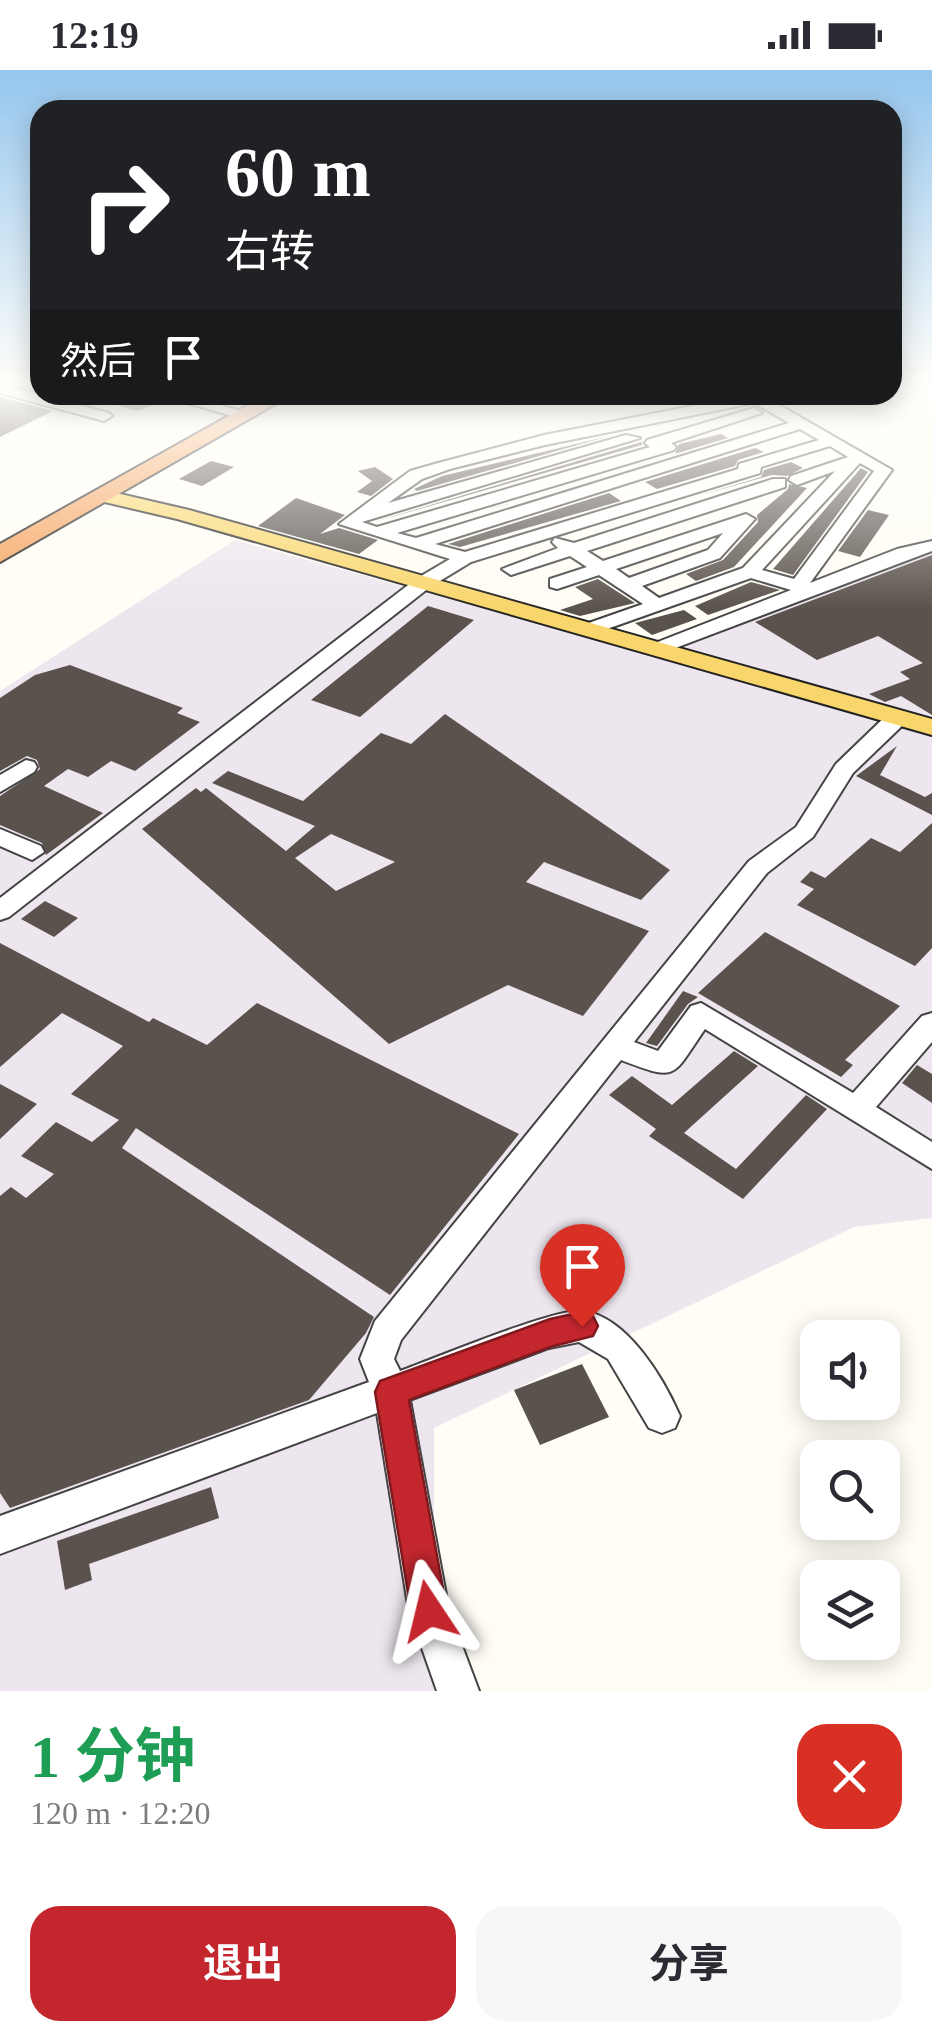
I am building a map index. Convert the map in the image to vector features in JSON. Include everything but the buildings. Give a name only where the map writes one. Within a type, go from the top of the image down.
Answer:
[{"type":"highway","points":[[0,544],[153,459]]},
{"type":"highway","points":[[0,554],[169,459]]},
{"type":"main road","points":[[104,496],[182,514],[932,728]]},
{"type":"street","points":[[465,558],[348,524],[416,475],[474,459]]},
{"type":"street","points":[[546,459],[574,475],[644,502],[699,534]]},
{"type":"street","points":[[352,518],[562,459]]},
{"type":"street","points":[[376,533],[621,459]]},
{"type":"street","points":[[418,544],[693,459]]},
{"type":"street","points":[[712,459],[863,496]]},
{"type":"street","points":[[0,911],[423,582],[465,558],[777,459]]},
{"type":"street","points":[[511,569],[850,459]]},
{"type":"street","points":[[590,629],[750,572],[855,459]]},
{"type":"street","points":[[750,572],[798,586],[884,470],[863,459]]},
{"type":"street","points":[[444,466],[627,586],[714,626]]},
{"type":"street","points":[[627,586],[714,554],[788,480]]},
{"type":"street","points":[[558,583],[746,518]]},
{"type":"street","points":[[782,534],[829,545]]},
{"type":"street","points":[[657,649],[903,553],[932,546]]},
{"type":"street","points":[[458,1691],[429,1611],[391,1392],[377,1360],[387,1332],[758,866],[805,832],[844,769],[898,717]]},
{"type":"street","points":[[0,785],[26,767]]},
{"type":"street","points":[[0,837],[32,852]]},
{"type":"street","points":[[615,1046],[664,1065],[701,1014],[932,1157]]},
{"type":"street","points":[[857,1110],[932,1023]]},
{"type":"street","points":[[0,1535],[550,1333],[582,1326],[620,1348],[662,1416]]},
{"type":"shaded area","points":[[235,540],[651,655],[932,549],[932,1218],[854,1227],[434,1428],[434,1691],[0,1691],[0,691]]},
{"type":"route","points":[[429,1611],[391,1392],[550,1333],[582,1326]]}]
